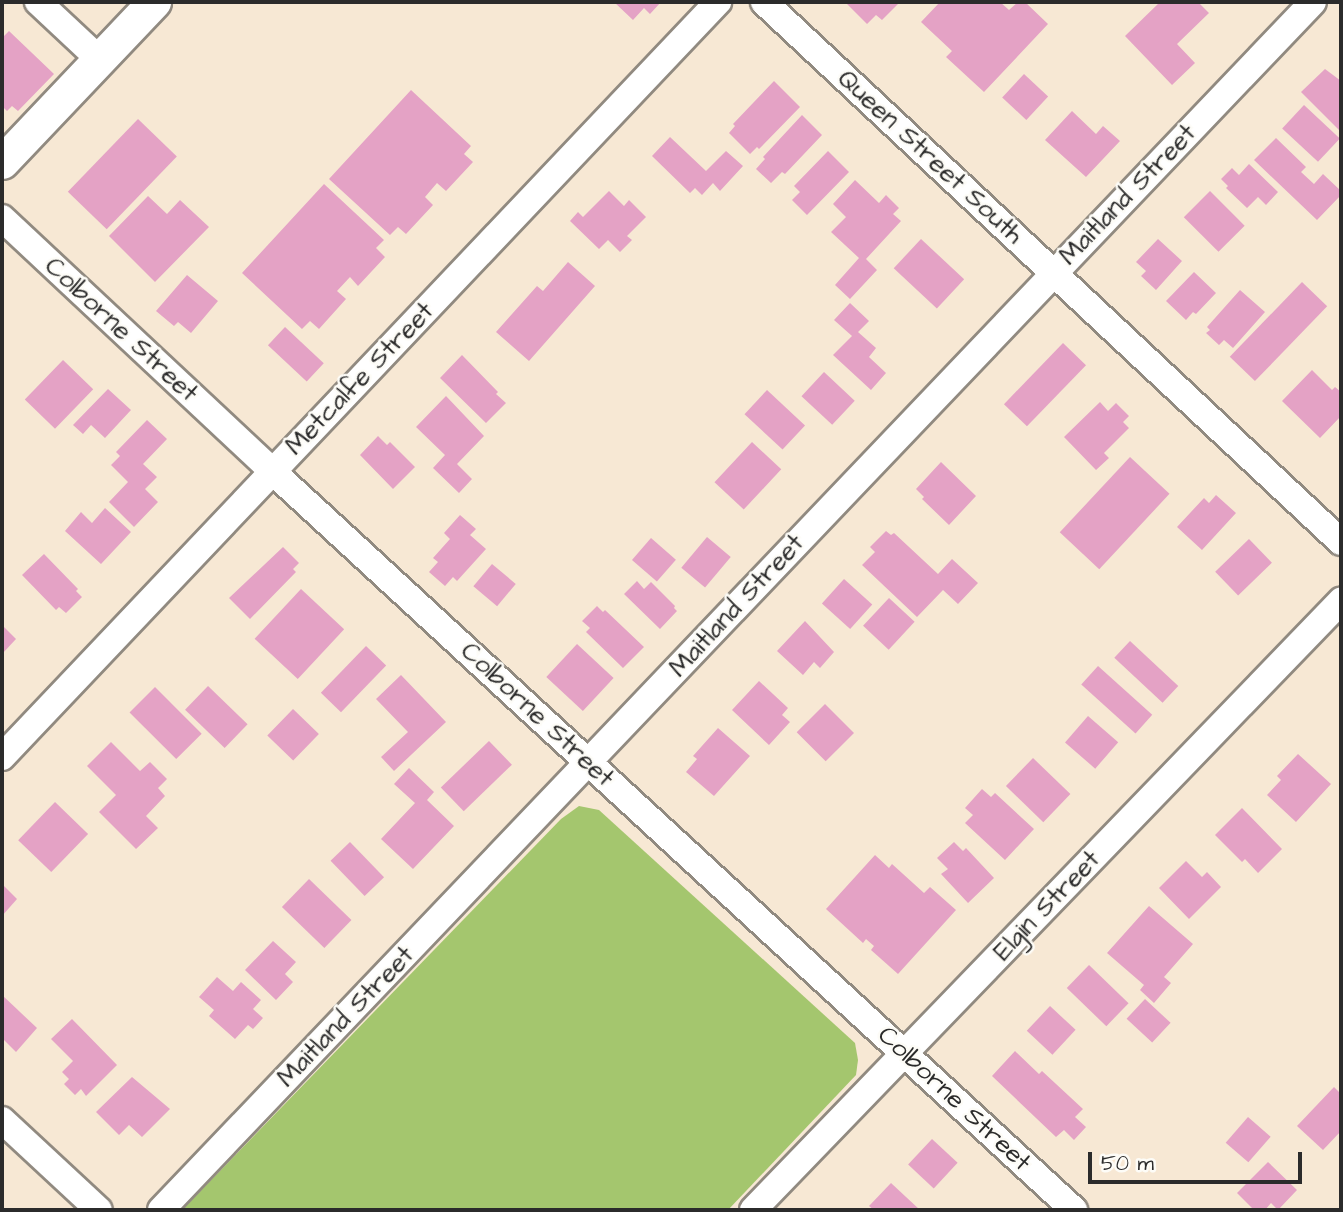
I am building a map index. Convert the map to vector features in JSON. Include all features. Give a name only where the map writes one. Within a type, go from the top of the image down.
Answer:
[{"type":"street","points":[[38,2],[99,59]]},
{"type":"street","points":[[2,162],[154,2]]},
{"type":"street","name":"Metcalfe Street","points":[[2,757],[718,2]]},
{"type":"street","name":"Queen Street South","points":[[764,2],[1341,542]]},
{"type":"street","name":"Maitland Street","points":[[161,1210],[1313,2]]},
{"type":"street","name":"Colborne Street","points":[[2,218],[272,471],[1074,1210]]},
{"type":"street","name":"Elgin Street","points":[[753,1210],[1341,601]]},
{"type":"street","points":[[2,1120],[99,1210]]},
{"type":"green space","points":[[579,806],[599,810],[855,1043],[858,1060],[856,1075],[728,1210],[182,1210],[561,819]]},
{"type":"building","points":[[614,2],[661,2],[650,14],[644,8],[633,20]]},
{"type":"building","points":[[845,2],[898,4],[882,20],[876,15],[867,24]]},
{"type":"building","points":[[940,2],[1000,2],[1009,10],[1018,2],[1025,2],[1048,24],[984,92],[946,57],[952,51],[921,22]]},
{"type":"building","points":[[1160,2],[1198,2],[1209,13],[1177,44],[1195,63],[1172,85],[1125,36]]},
{"type":"building","points":[[9,31],[54,74],[18,111],[12,106],[7,111],[2,106],[2,38]]},
{"type":"building","points":[[1325,69],[1341,81],[1339,130],[1301,92]]},
{"type":"building","points":[[1024,74],[1048,97],[1026,120],[1002,97]]},
{"type":"building","points":[[774,81],[800,107],[759,149],[757,147],[750,154],[729,133],[735,126],[733,124]]},
{"type":"building","points":[[411,90],[471,146],[464,154],[473,162],[446,191],[437,183],[425,197],[433,205],[406,234],[398,227],[390,235],[329,179]]},
{"type":"building","points":[[1304,105],[1340,138],[1318,162],[1282,128]]},
{"type":"building","points":[[1072,111],[1096,134],[1103,126],[1120,141],[1086,177],[1045,140]]},
{"type":"building","points":[[802,115],[822,135],[785,174],[782,172],[771,183],[756,169],[765,159],[763,157]]},
{"type":"building","points":[[138,119],[177,157],[107,229],[68,192]]},
{"type":"building","points":[[670,137],[706,171],[726,151],[743,166],[720,191],[713,183],[702,195],[695,188],[690,193],[652,156]]},
{"type":"building","points":[[1276,138],[1306,167],[1301,172],[1314,184],[1323,174],[1341,191],[1341,195],[1317,220],[1254,160]]},
{"type":"building","points":[[828,151],[849,172],[807,215],[792,200],[800,192],[794,186]]},
{"type":"building","points":[[1249,164],[1278,192],[1266,205],[1258,197],[1247,208],[1226,188],[1228,186],[1221,179],[1232,168],[1239,175]]},
{"type":"building","points":[[855,180],[879,203],[886,195],[899,208],[893,214],[901,221],[866,259],[877,270],[850,299],[835,285],[859,258],[831,232],[846,217],[833,204]]},
{"type":"building","points":[[324,184],[384,240],[376,248],[385,257],[358,286],[350,277],[337,291],[346,299],[319,329],[310,321],[302,329],[242,273]]},
{"type":"building","points":[[609,191],[624,206],[629,200],[646,217],[627,236],[632,240],[620,252],[608,240],[599,249],[570,221],[578,212],[583,217]]},
{"type":"building","points":[[1210,191],[1245,226],[1218,252],[1184,217]]},
{"type":"building","points":[[148,196],[167,214],[180,200],[209,227],[155,282],[109,236]]},
{"type":"building","points":[[921,239],[964,279],[937,308],[894,268]]},
{"type":"building","points":[[1158,239],[1182,261],[1156,290],[1141,276],[1146,271],[1136,262]]},
{"type":"building","points":[[568,262],[595,286],[529,361],[496,332],[537,286],[543,291]]},
{"type":"building","points":[[1194,272],[1216,293],[1196,314],[1193,312],[1186,320],[1166,301]]},
{"type":"building","points":[[187,275],[218,301],[191,333],[178,322],[174,326],[156,311]]},
{"type":"building","points":[[1302,282],[1327,306],[1255,381],[1230,357]]},
{"type":"building","points":[[1240,290],[1265,312],[1233,348],[1224,340],[1219,345],[1206,333],[1210,330],[1207,327]]},
{"type":"building","points":[[850,303],[869,321],[858,332],[876,348],[869,357],[886,373],[871,390],[833,355],[852,336],[834,320]]},
{"type":"building","points":[[285,327],[324,363],[307,381],[268,345]]},
{"type":"building","points":[[1063,343],[1086,365],[1027,426],[1004,404]]},
{"type":"building","points":[[462,355],[506,403],[486,423],[440,378]]},
{"type":"building","points":[[63,360],[93,389],[55,429],[25,400]]},
{"type":"building","points":[[1312,370],[1332,390],[1335,387],[1341,392],[1341,416],[1320,438],[1282,401]]},
{"type":"building","points":[[824,372],[855,401],[832,425],[801,396]]},
{"type":"building","points":[[108,389],[131,410],[105,438],[91,425],[83,434],[73,425]]},
{"type":"building","points":[[767,390],[805,425],[783,450],[744,414]]},
{"type":"building","points":[[446,396],[484,436],[457,464],[472,479],[459,493],[433,468],[445,455],[416,427]]},
{"type":"building","points":[[1100,402],[1108,411],[1116,403],[1129,416],[1123,422],[1129,428],[1104,453],[1109,458],[1096,470],[1064,437]]},
{"type":"building","points":[[147,420],[167,439],[143,464],[157,477],[145,489],[158,502],[134,527],[109,502],[128,482],[111,465],[120,456],[116,452]]},
{"type":"building","points":[[378,436],[387,445],[390,442],[415,467],[393,489],[360,455]]},
{"type":"building","points":[[752,442],[781,469],[744,510],[714,482]]},
{"type":"building","points":[[1130,457],[1169,494],[1099,569],[1060,532]]},
{"type":"building","points":[[941,462],[976,496],[949,525],[922,499],[924,497],[916,489]]},
{"type":"building","points":[[1216,495],[1236,513],[1202,550],[1177,527],[1204,498],[1209,503]]},
{"type":"building","points":[[105,508],[131,532],[101,564],[65,531],[81,512],[92,523]]},
{"type":"building","points":[[460,515],[476,529],[470,535],[486,549],[457,581],[453,577],[445,586],[429,572],[438,562],[433,558],[450,539],[444,533]]},
{"type":"building","points":[[886,531],[891,535],[894,533],[938,574],[952,559],[978,583],[958,604],[943,590],[917,617],[862,565],[875,552],[870,547]]},
{"type":"building","points":[[707,537],[731,557],[705,588],[681,568]]},
{"type":"building","points":[[651,538],[676,560],[657,582],[632,560]]},
{"type":"building","points":[[1249,539],[1272,563],[1238,595],[1215,572]]},
{"type":"building","points":[[283,547],[299,563],[293,569],[296,572],[250,619],[229,598]]},
{"type":"building","points":[[44,554],[78,589],[76,591],[82,597],[66,613],[59,607],[56,610],[22,575]]},
{"type":"building","points":[[492,564],[516,584],[497,606],[473,586]]},
{"type":"building","points":[[844,579],[872,604],[850,629],[822,604]]},
{"type":"building","points":[[637,581],[644,589],[651,582],[675,606],[677,611],[660,629],[624,594]]},
{"type":"building","points":[[301,589],[344,629],[298,679],[255,639]]},
{"type":"building","points":[[889,598],[915,622],[889,650],[863,626]]},
{"type":"building","points":[[597,606],[603,612],[605,610],[644,647],[623,668],[586,632],[590,628],[582,621]]},
{"type":"building","points":[[805,621],[834,652],[820,668],[814,662],[803,675],[777,651]]},
{"type":"building","points":[[2,625],[16,639],[2,654]]},
{"type":"building","points":[[1130,641],[1178,686],[1163,703],[1114,658]]},
{"type":"building","points":[[577,644],[614,678],[583,711],[546,677]]},
{"type":"building","points":[[366,646],[386,665],[341,712],[321,693]]},
{"type":"building","points":[[1098,666],[1152,715],[1136,733],[1081,685]]},
{"type":"building","points":[[401,675],[446,722],[394,771],[381,757],[408,732],[376,699]]},
{"type":"building","points":[[759,681],[788,708],[782,715],[790,722],[769,745],[732,710]]},
{"type":"building","points":[[208,686],[248,724],[225,748],[185,710]]},
{"type":"building","points":[[155,687],[202,734],[176,759],[130,712]]},
{"type":"building","points":[[825,704],[854,733],[826,761],[797,732]]},
{"type":"building","points":[[293,709],[319,734],[293,761],[267,736]]},
{"type":"building","points":[[1088,716],[1118,742],[1095,769],[1065,742]]},
{"type":"building","points":[[718,728],[750,756],[714,796],[686,772],[697,759],[693,756]]},
{"type":"building","points":[[489,741],[512,765],[464,811],[441,788]]},
{"type":"building","points":[[111,742],[140,771],[150,762],[167,779],[158,788],[165,796],[146,816],[158,828],[136,849],[99,812],[116,795],[87,766]]},
{"type":"building","points":[[1298,754],[1331,784],[1296,822],[1267,795],[1281,780],[1277,776]]},
{"type":"building","points":[[1033,758],[1070,794],[1043,822],[1006,786]]},
{"type":"building","points":[[409,768],[434,792],[427,800],[454,826],[413,869],[381,839],[415,803],[394,784]]},
{"type":"building","points":[[982,789],[991,797],[995,793],[1034,829],[1005,860],[965,823],[973,815],[965,808]]},
{"type":"building","points":[[55,802],[88,834],[51,872],[18,840]]},
{"type":"building","points":[[1242,808],[1282,849],[1258,873],[1245,859],[1242,862],[1215,835]]},
{"type":"building","points":[[350,842],[384,877],[365,896],[331,861]]},
{"type":"building","points":[[954,842],[963,851],[966,848],[994,878],[968,903],[941,874],[948,869],[937,858]]},
{"type":"building","points":[[875,855],[889,868],[892,864],[924,893],[930,887],[956,910],[898,974],[871,950],[874,946],[866,939],[863,943],[826,909]]},
{"type":"building","points":[[1186,861],[1202,877],[1207,872],[1221,887],[1189,919],[1159,888]]},
{"type":"building","points":[[309,879],[351,920],[324,948],[282,907]]},
{"type":"building","points":[[2,884],[17,899],[2,916]]},
{"type":"building","points":[[1149,906],[1193,944],[1164,977],[1171,983],[1154,1003],[1140,990],[1144,985],[1107,953]]},
{"type":"building","points":[[273,941],[296,962],[285,974],[293,982],[276,1000],[245,970]]},
{"type":"building","points":[[1089,965],[1129,1003],[1106,1026],[1067,988]]},
{"type":"building","points":[[217,977],[233,991],[241,982],[261,1000],[253,1009],[263,1018],[253,1029],[248,1025],[235,1039],[209,1016],[214,1010],[199,997]]},
{"type":"building","points":[[2,995],[37,1028],[16,1052],[2,1038]]},
{"type":"building","points":[[1145,999],[1171,1023],[1152,1043],[1127,1019]]},
{"type":"building","points":[[1050,1006],[1076,1030],[1052,1055],[1027,1031]]},
{"type":"building","points":[[72,1019],[117,1065],[86,1096],[81,1089],[75,1095],[64,1084],[69,1079],[62,1072],[73,1061],[51,1039]]},
{"type":"building","points":[[1015,1051],[1039,1074],[1042,1071],[1083,1109],[1075,1117],[1086,1127],[1074,1140],[1064,1130],[1056,1137],[992,1076]]},
{"type":"building","points":[[132,1077],[170,1109],[142,1137],[129,1125],[119,1135],[96,1112]]},
{"type":"building","points":[[1334,1087],[1341,1094],[1341,1131],[1323,1150],[1297,1126]]},
{"type":"building","points":[[1248,1117],[1271,1137],[1248,1162],[1226,1143]]},
{"type":"building","points":[[932,1139],[958,1163],[934,1188],[908,1165]]},
{"type":"building","points":[[1268,1162],[1297,1190],[1278,1210],[1271,1203],[1265,1210],[1254,1210],[1237,1193]]},
{"type":"building","points":[[891,1183],[920,1210],[874,1210],[869,1206]]}]
